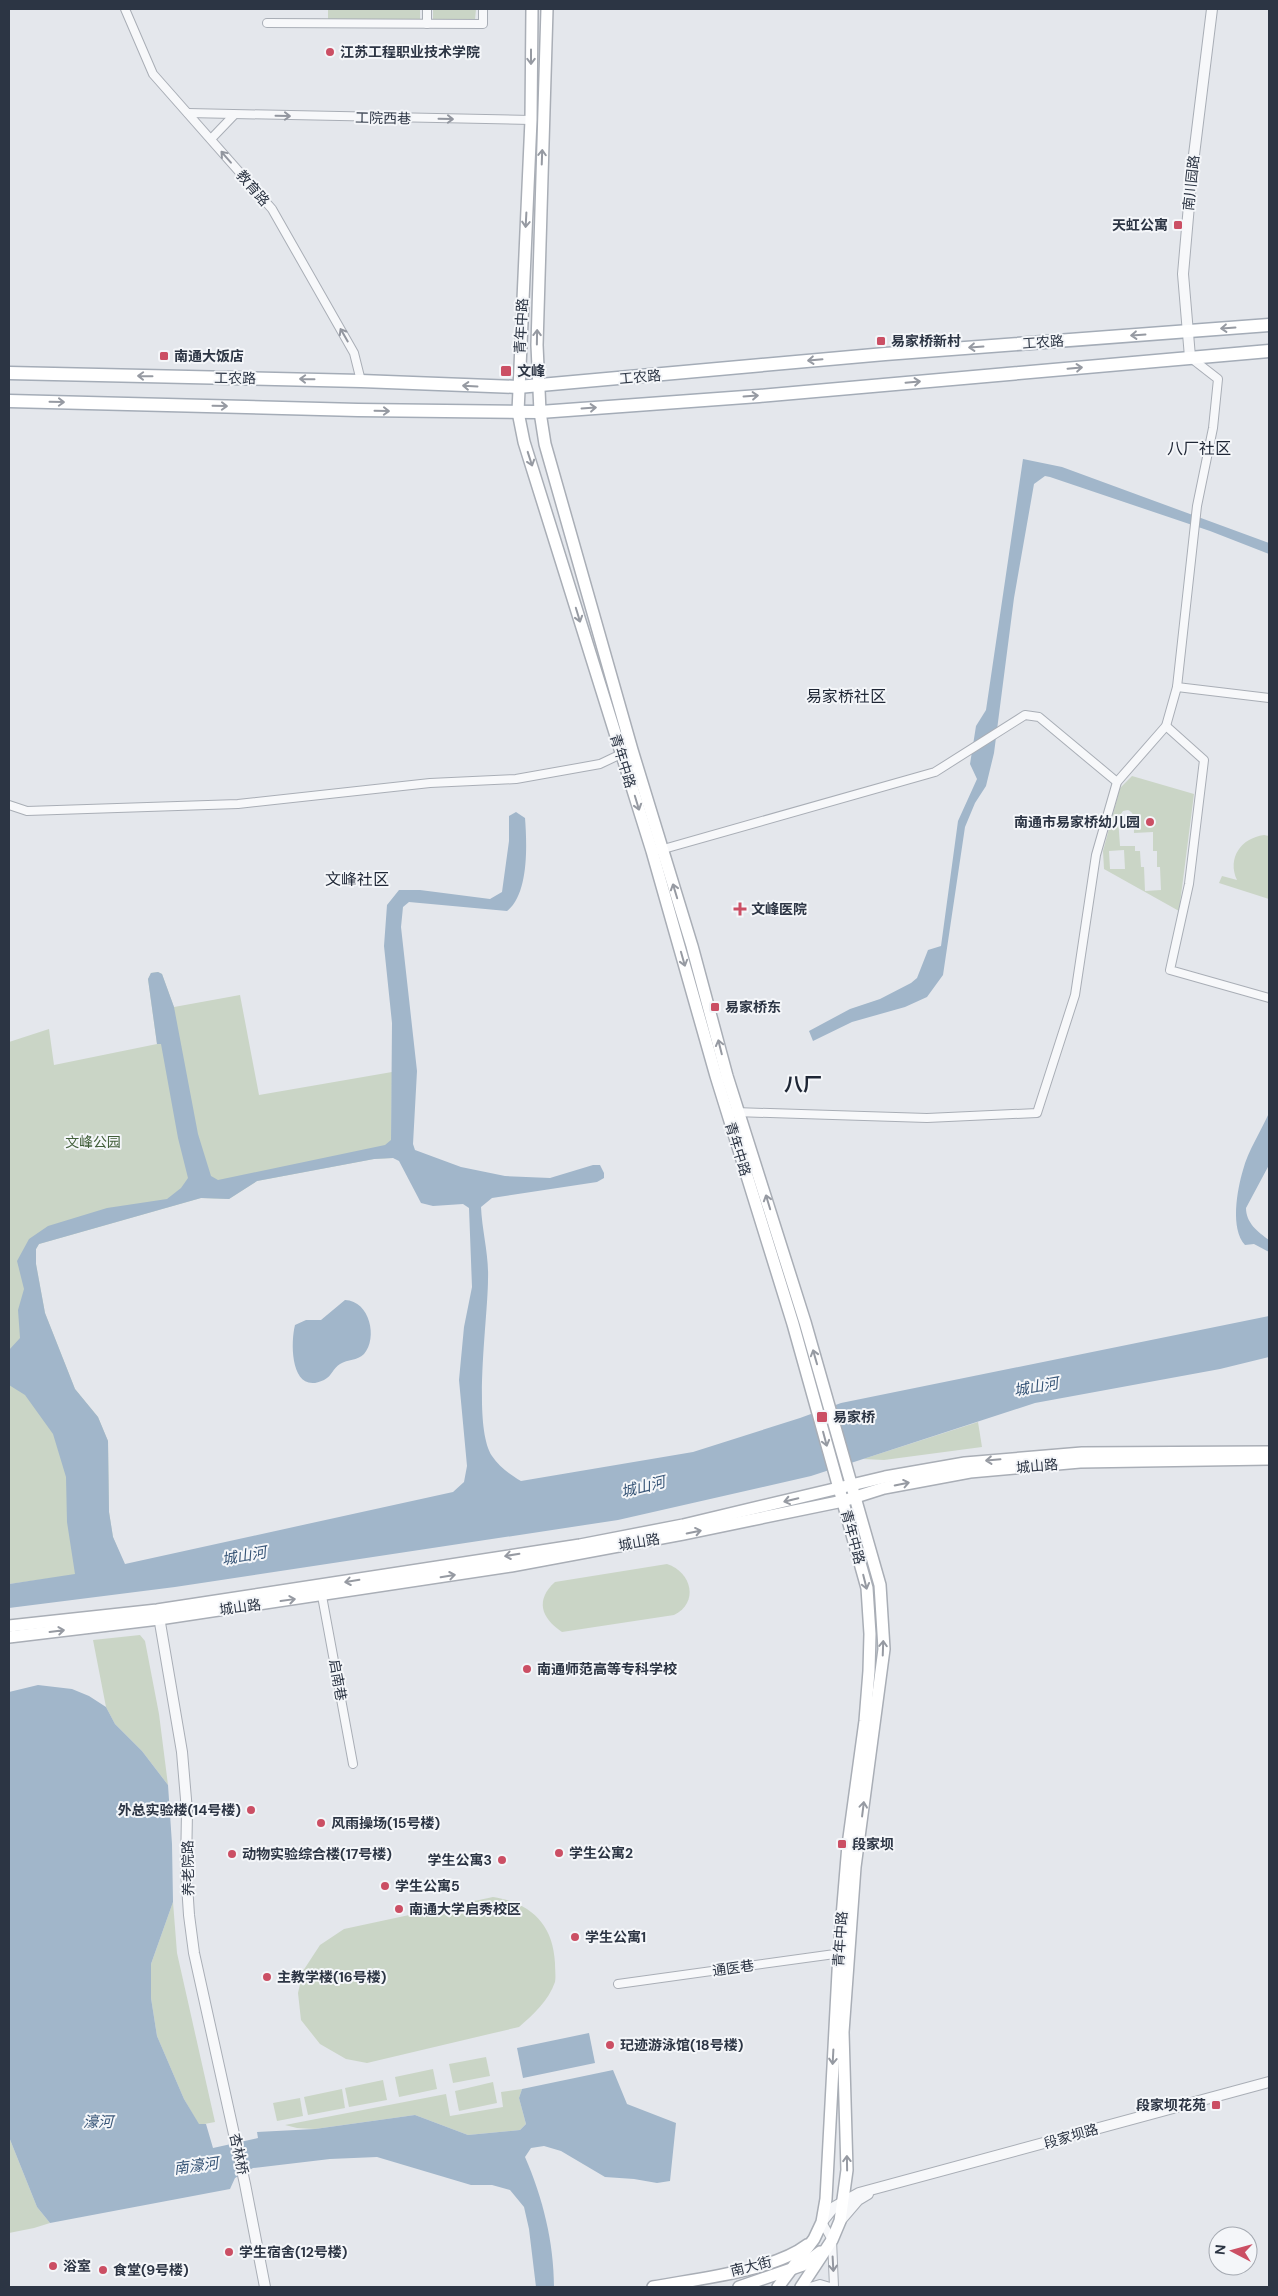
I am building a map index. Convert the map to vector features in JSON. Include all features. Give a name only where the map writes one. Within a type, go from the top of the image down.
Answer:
[{"type":"main road","name":"青年中路","points":[[532,9],[531,120],[518,387],[518,412],[524,442],[621,754],[695,956],[727,1076],[740,1112],[829,1404],[880,1585],[884,1649],[844,1954],[828,2176],[822,2222],[814,2239],[778,2287]]},
{"type":"main road","name":"青年中路","points":[[547,9],[537,345],[540,412],[545,444],[727,1111],[816,1404],[866,1588],[870,1634],[865,1721],[848,1845],[844,1954],[843,2032],[847,2170],[840,2221],[832,2240],[801,2287]]},
{"type":"main road","name":"工农路","points":[[9,374],[361,381],[518,387],[885,354],[1269,325]]},
{"type":"main road","name":"工农路","points":[[9,401],[358,410],[540,412],[769,395],[1269,351]]},
{"type":"main road","name":"城山路","points":[[9,1637],[580,1545],[683,1525],[885,1477],[965,1463],[1072,1454],[1269,1452]]},
{"type":"main road","name":"城山路","points":[[9,1626],[158,1614],[322,1596],[511,1566],[684,1534],[843,1501],[884,1488],[970,1472],[1080,1462],[1269,1459]]},
{"type":"main road","name":"南大街","points":[[653,2287],[757,2266],[790,2255],[814,2239]]},
{"type":"main road","name":"南大街","points":[[739,2287],[792,2270],[817,2256],[832,2240]]},
{"type":"street","name":"教育路","points":[[125,9],[153,74],[272,209],[354,353],[361,381]]},
{"type":"street","points":[[427,9],[427,24]]},
{"type":"street","points":[[266,23],[483,24],[483,9]]},
{"type":"street","name":"南川园路","points":[[1190,357],[1183,274],[1186,226],[1212,9]]},
{"type":"street","name":"工院西巷","points":[[188,113],[531,120]]},
{"type":"street","points":[[211,139],[234,115]]},
{"type":"street","points":[[727,1111],[927,1118],[1038,1113],[1075,995],[1096,855],[1117,782],[1166,726],[1177,688],[1197,510],[1213,428],[1218,379],[1190,357]]},
{"type":"street","points":[[1177,688],[1269,698]]},
{"type":"street","points":[[657,850],[934,772],[1025,715],[1038,717],[1117,782]]},
{"type":"street","points":[[1166,726],[1204,760],[1189,884],[1170,970],[1269,998]]},
{"type":"street","points":[[9,805],[29,811],[238,804],[430,783],[516,779],[600,764],[621,754]]},
{"type":"street","name":"启南巷","points":[[322,1596],[353,1764]]},
{"type":"street","name":"养老院路","points":[[158,1614],[182,1752],[187,1810],[186,1869],[194,1953],[232,2124]]},
{"type":"street","name":"通医巷","points":[[618,1984],[844,1954]]},
{"type":"street","name":"段家坝路","points":[[822,2222],[834,2207],[848,2198],[872,2190],[1269,2082]]},
{"type":"street","name":"杏林桥","points":[[232,2124],[265,2287]]},
{"type":"street","name":"段家坝路","points":[[840,2221],[858,2200],[872,2190]]},
{"type":"street","points":[[822,2222],[832,2240],[834,2287]]},
{"type":"street","points":[[810,2287],[820,2284],[830,2287]]},
{"type":"green space","points":[[328,9],[420,9],[420,20],[328,20]]},
{"type":"green space","points":[[433,9],[476,9],[475,20],[433,20]]},
{"type":"green space","name":"南通市易家桥幼儿园","points":[[1132,776],[1194,794],[1179,911],[1104,869],[1103,851],[1120,788]],"holes":[[[1128,810],[1134,817],[1134,833],[1153,832],[1153,851],[1157,851],[1157,867],[1160,867],[1161,890],[1145,891],[1144,867],[1141,867],[1140,851],[1135,851],[1135,846],[1120,846],[1118,818],[1123,811]],[[1124,850],[1125,869],[1110,869],[1109,851]]]},
{"type":"green space","points":[[1264,835],[1269,836],[1269,899],[1219,883],[1222,876],[1237,880],[1234,864],[1238,850],[1249,840]]},
{"type":"green space","name":"文峰公园","points":[[158,972],[162,974],[174,1007],[240,995],[259,1095],[392,1072],[391,1141],[393,1158],[374,1159],[257,1181],[229,1199],[201,1198],[39,1244],[36,1249],[36,1264],[45,1313],[75,1389],[98,1417],[108,1441],[109,1512],[113,1537],[124,1564],[75,1575],[9,1584],[9,1042],[49,1029],[54,1065],[157,1044],[148,979],[151,973]]},
{"type":"green space","points":[[978,1422],[982,1447],[884,1460],[863,1459]]},
{"type":"green space","points":[[667,1564],[676,1568],[682,1574],[687,1580],[689,1588],[687,1603],[682,1610],[674,1615],[562,1632],[545,1615],[543,1602],[545,1595],[555,1582]]},
{"type":"green space","points":[[140,1635],[145,1641],[159,1714],[168,1785],[142,1751],[115,1724],[106,1707],[93,1640]]},
{"type":"green space","points":[[493,1897],[518,1904],[537,1917],[550,1937],[553,1949],[555,1982],[552,1989],[540,2007],[519,2027],[367,2063],[346,2059],[320,2044],[301,2020],[298,1993],[303,1971],[320,1945],[344,1929]]},
{"type":"green space","points":[[173,1902],[177,1953],[215,2122],[199,2125],[184,2099],[157,2036],[151,1998],[151,1964]]},
{"type":"green space","points":[[486,2057],[490,2076],[453,2083],[449,2064]]},
{"type":"green space","points":[[433,2069],[437,2089],[399,2097],[395,2077]]},
{"type":"green space","points":[[383,2080],[387,2100],[349,2107],[345,2088]]},
{"type":"green space","points":[[493,2082],[497,2103],[459,2111],[455,2091]]},
{"type":"green space","points":[[342,2089],[345,2108],[308,2115],[304,2097]]},
{"type":"green space","points":[[522,2089],[519,2098],[526,2124],[520,2130],[468,2135],[415,2115],[315,2129],[285,2125],[446,2094],[450,2116],[503,2107],[501,2092]]},
{"type":"green space","points":[[300,2098],[303,2116],[277,2121],[273,2103]]},
{"type":"green space","points":[[9,2137],[37,2207],[50,2223],[9,2233]]},
{"type":"water","points":[[1023,459],[1062,467],[1269,543],[1269,554],[1210,531],[1050,477],[1045,476],[1034,484],[1014,598],[994,753],[986,786],[975,803],[965,827],[943,975],[927,997],[905,1007],[852,1022],[813,1041],[809,1031],[850,1009],[880,999],[911,983],[917,978],[928,950],[941,946],[958,821],[977,779],[970,764],[976,726],[986,710]]},
{"type":"water","name":"城山河","points":[[516,812],[525,818],[526,854],[523,881],[519,893],[507,911],[409,902],[403,907],[401,927],[417,1071],[413,1144],[415,1150],[461,1167],[505,1176],[550,1178],[593,1165],[600,1165],[604,1173],[604,1178],[597,1182],[492,1198],[481,1207],[488,1270],[482,1371],[483,1421],[486,1441],[492,1456],[509,1473],[521,1481],[693,1452],[841,1403],[1269,1316],[1269,1357],[1220,1369],[1035,1403],[811,1476],[618,1520],[175,1587],[9,1608],[9,1584],[75,1574],[67,1522],[66,1477],[53,1434],[25,1395],[9,1385],[9,1350],[20,1338],[18,1310],[24,1289],[17,1261],[29,1239],[48,1226],[107,1208],[167,1199],[181,1188],[188,1178],[178,1138],[161,1044],[157,1044],[148,979],[151,973],[158,972],[162,974],[174,1007],[198,1134],[211,1176],[218,1180],[385,1145],[391,1140],[392,1023],[384,946],[387,905],[399,890],[420,890],[490,899],[502,892],[509,841],[509,816]],"holes":[[[393,1158],[399,1161],[421,1203],[433,1206],[463,1204],[469,1208],[472,1287],[464,1327],[459,1380],[467,1466],[464,1482],[453,1492],[125,1564],[113,1537],[109,1512],[108,1441],[98,1417],[75,1389],[45,1313],[36,1264],[36,1249],[39,1244],[201,1198],[229,1199],[257,1181],[374,1159]]]},
{"type":"water","points":[[1269,1113],[1269,1165],[1246,1208],[1250,1223],[1269,1240],[1269,1252],[1254,1244],[1245,1245],[1240,1238],[1236,1220],[1236,1209],[1245,1163]]},
{"type":"water","points":[[345,1300],[354,1302],[366,1313],[371,1330],[368,1347],[364,1354],[343,1362],[324,1380],[313,1383],[305,1381],[299,1375],[293,1355],[295,1325],[306,1320],[321,1320]]},
{"type":"water","name":"濠河","points":[[38,1685],[72,1689],[89,1696],[106,1707],[115,1724],[142,1751],[168,1785],[173,1902],[151,1964],[151,1998],[157,2036],[184,2099],[199,2124],[206,2124],[213,2148],[258,2138],[257,2132],[315,2129],[415,2115],[468,2135],[520,2130],[526,2124],[519,2098],[522,2089],[613,2070],[627,2104],[676,2123],[670,2181],[657,2183],[605,2177],[561,2151],[544,2146],[531,2148],[525,2157],[537,2188],[550,2237],[554,2287],[536,2287],[529,2229],[524,2207],[510,2190],[492,2185],[471,2185],[377,2157],[330,2159],[253,2168],[235,2178],[230,2189],[50,2223],[37,2207],[9,2137],[9,1692]]},
{"type":"water","points":[[589,2033],[595,2063],[523,2078],[517,2048]]},
{"type":"place","name":"江苏工程职业技术学院","points":[[330,52]]},
{"type":"place","name":"天虹公寓","points":[[1178,225]]},
{"type":"place","name":"易家桥新村","points":[[881,341]]},
{"type":"place","name":"南通大饭店","points":[[164,356]]},
{"type":"place","name":"文峰","points":[[506,371]]},
{"type":"place","name":"南通市易家桥幼儿园","points":[[1150,822]]},
{"type":"place","name":"文峰医院","points":[[740,909]]},
{"type":"place","name":"易家桥东","points":[[715,1007]]},
{"type":"place","name":"易家桥","points":[[822,1417]]},
{"type":"place","name":"南通师范高等专科学校","points":[[527,1669]]},
{"type":"place","name":"外总实验楼(14号楼)","points":[[251,1810]]},
{"type":"place","name":"风雨操场(15号楼)","points":[[321,1823]]},
{"type":"place","name":"段家坝","points":[[842,1844]]},
{"type":"place","name":"学生公寓2","points":[[559,1853]]},
{"type":"place","name":"动物实验综合楼(17号楼)","points":[[232,1854]]},
{"type":"place","name":"学生公寓3","points":[[502,1860]]},
{"type":"place","name":"学生公寓5","points":[[385,1886]]},
{"type":"place","name":"南通大学启秀校区","points":[[399,1909]]},
{"type":"place","name":"学生公寓1","points":[[575,1937]]},
{"type":"place","name":"主教学楼(16号楼)","points":[[267,1977]]},
{"type":"place","name":"玘迹游泳馆(18号楼)","points":[[610,2045]]},
{"type":"place","name":"段家坝花苑","points":[[1216,2105]]},
{"type":"place","name":"学生宿舍(12号楼)","points":[[229,2252]]},
{"type":"place","name":"浴室","points":[[53,2266]]},
{"type":"place","name":"食堂(9号楼)","points":[[103,2270]]},
{"type":"district","name":"八厂社区","points":[[1199,448]]},
{"type":"district","name":"易家桥社区","points":[[846,696]]},
{"type":"district","name":"文峰社区","points":[[357,879]]},
{"type":"district","name":"八厂","points":[[803,1084]]},
{"type":"water label","name":"南濠河","points":[[196,2166]]}]
